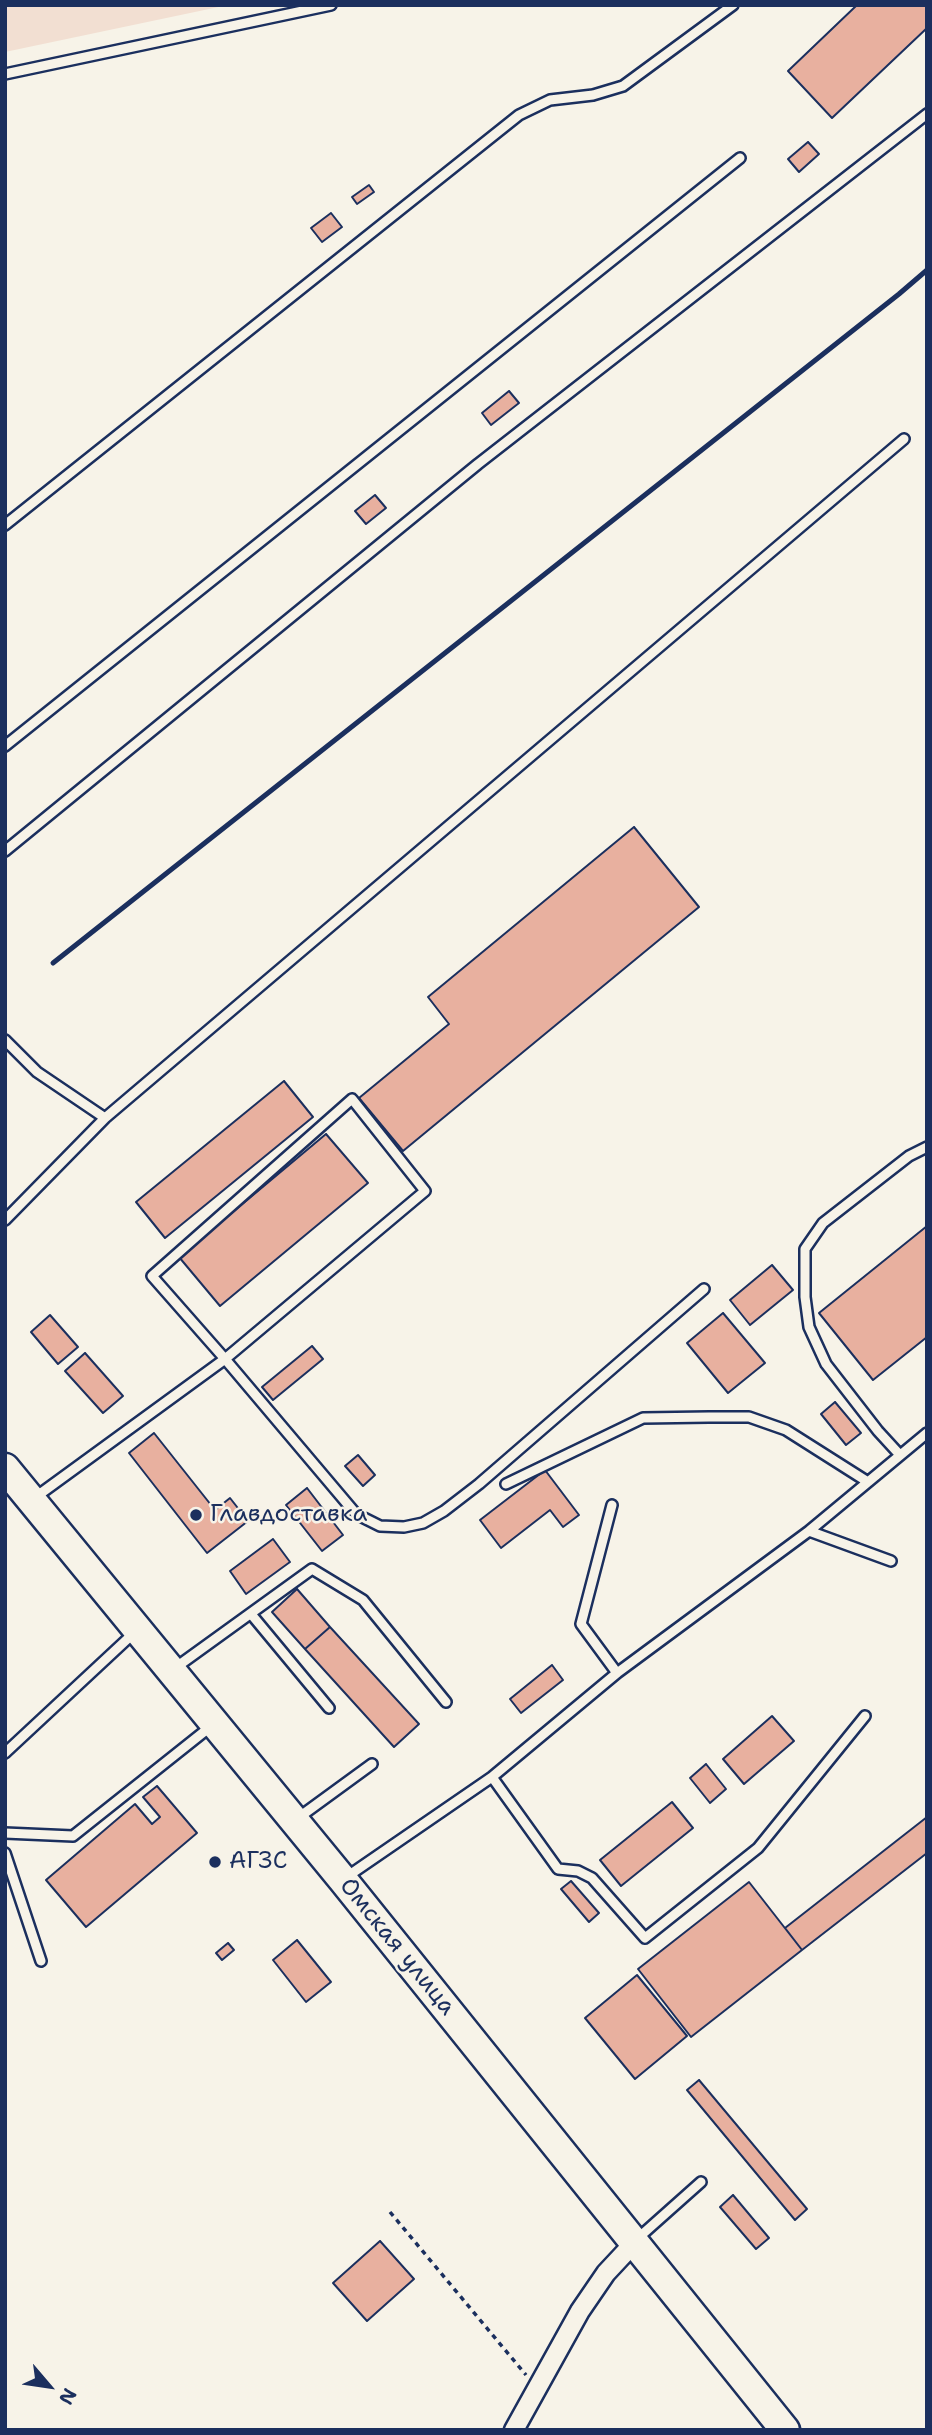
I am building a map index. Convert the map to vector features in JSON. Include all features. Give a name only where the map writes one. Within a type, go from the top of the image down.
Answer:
[{"type":"main road","name":"Омская улица","points":[[5,1468],[343,1880],[785,2430]]},
{"type":"street","points":[[514,2430],[580,2311],[606,2273],[634,2243]]},
{"type":"lane","points":[[5,74],[331,5]]},
{"type":"lane","points":[[5,525],[519,114],[550,100],[593,95],[623,86],[733,5]]},
{"type":"lane","points":[[5,851],[478,464],[927,114]]},
{"type":"lane","points":[[5,746],[740,158]]},
{"type":"lane","points":[[5,1220],[105,1118],[904,439]]},
{"type":"lane","points":[[5,1040],[37,1072],[105,1118]]},
{"type":"lane","points":[[32,1500],[225,1359],[425,1191],[352,1099],[152,1276],[225,1359],[356,1514],[380,1526],[404,1527],[423,1523],[444,1511],[705,1289]]},
{"type":"lane","points":[[900,1455],[826,1364],[809,1327],[805,1297],[805,1249],[823,1223],[909,1156],[927,1147]]},
{"type":"lane","points":[[506,1484],[643,1418],[709,1417],[750,1417],[786,1430],[868,1482]]},
{"type":"lane","points":[[343,1880],[492,1777],[617,1673],[809,1531],[927,1433]]},
{"type":"lane","points":[[612,1505],[581,1624],[617,1673]]},
{"type":"lane","points":[[809,1531],[891,1561]]},
{"type":"lane","points":[[171,1671],[312,1569],[363,1600],[446,1702]]},
{"type":"lane","points":[[250,1614],[329,1708]]},
{"type":"lane","points":[[5,1753],[137,1629]]},
{"type":"lane","points":[[492,1777],[558,1869],[578,1871],[592,1878],[645,1938],[758,1848],[865,1716]]},
{"type":"lane","points":[[5,1833],[73,1836],[214,1724]]},
{"type":"lane","points":[[294,1821],[372,1765]]},
{"type":"lane","points":[[5,1853],[41,1961]]},
{"type":"lane","points":[[634,2243],[701,2182]]},
{"type":"path","points":[[390,2212],[536,2388]]},
{"type":"shaded area","points":[[5,5],[228,5],[5,52]]},
{"type":"building","points":[[857,5],[927,5],[927,28],[832,118],[788,71]]},
{"type":"building","points":[[808,142],[819,154],[799,172],[788,159]]},
{"type":"building","points":[[369,185],[374,192],[357,204],[352,197]]},
{"type":"building","points":[[331,213],[342,227],[322,242],[311,228]]},
{"type":"building","points":[[509,391],[519,403],[491,425],[482,413]]},
{"type":"building","points":[[375,495],[386,508],[366,524],[355,511]]},
{"type":"building","points":[[634,827],[699,907],[403,1151],[359,1098],[449,1024],[428,997]]},
{"type":"building","points":[[284,1081],[313,1117],[165,1238],[136,1202]]},
{"type":"building","points":[[326,1134],[368,1183],[220,1306],[179,1257]]},
{"type":"building","points":[[927,1226],[927,1337],[873,1380],[819,1313]]},
{"type":"building","points":[[772,1265],[793,1290],[750,1325],[730,1300]]},
{"type":"building","points":[[723,1313],[765,1363],[728,1393],[687,1343]]},
{"type":"building","points":[[50,1315],[78,1347],[58,1364],[31,1332]]},
{"type":"building","points":[[312,1346],[323,1359],[273,1400],[262,1387]]},
{"type":"building","points":[[85,1353],[123,1396],[103,1413],[65,1371]]},
{"type":"building","points":[[835,1402],[861,1433],[846,1445],[821,1414]]},
{"type":"building","points":[[154,1433],[215,1510],[230,1498],[248,1521],[207,1553],[129,1453]]},
{"type":"building","points":[[358,1455],[375,1475],[363,1486],[345,1466]]},
{"type":"building","points":[[545,1470],[579,1515],[563,1527],[550,1510],[501,1548],[480,1520]]},
{"type":"building","points":[[307,1488],[343,1535],[322,1551],[286,1505]]},
{"type":"building","points":[[273,1539],[290,1562],[246,1594],[230,1571]]},
{"type":"building","points":[[297,1589],[330,1627],[305,1649],[272,1612]]},
{"type":"building","points":[[330,1627],[419,1724],[394,1747],[305,1649]]},
{"type":"building","points":[[552,1665],[563,1680],[521,1713],[510,1699]]},
{"type":"building","points":[[772,1716],[794,1741],[744,1784],[723,1759]]},
{"type":"building","points":[[706,1764],[726,1789],[710,1803],[690,1778]]},
{"type":"building","points":[[157,1786],[197,1833],[86,1927],[46,1880],[135,1804],[152,1824],[160,1817],[143,1797]]},
{"type":"building","points":[[672,1802],[693,1828],[621,1886],[600,1860]]},
{"type":"building","points":[[927,1817],[927,1853],[802,1950],[785,1928]]},
{"type":"building","points":[[571,1881],[599,1913],[589,1922],[561,1889]]},
{"type":"building","points":[[749,1882],[802,1950],[691,2037],[638,1969]]},
{"type":"building","points":[[297,1940],[331,1982],[306,2002],[273,1960]]},
{"type":"building","points":[[228,1943],[234,1950],[222,1960],[216,1953]]},
{"type":"building","points":[[637,1975],[687,2036],[635,2079],[585,2018]]},
{"type":"building","points":[[699,2080],[807,2209],[795,2220],[687,2090]]},
{"type":"building","points":[[733,2195],[769,2238],[756,2249],[720,2207]]},
{"type":"building","points":[[380,2241],[414,2279],[367,2321],[333,2283]]},
{"type":"railway","points":[[53,963],[927,270]]},
{"type":"place","name":"Главдоставка","points":[[196,1515]]},
{"type":"place","name":"АГЗС","points":[[215,1862]]}]
